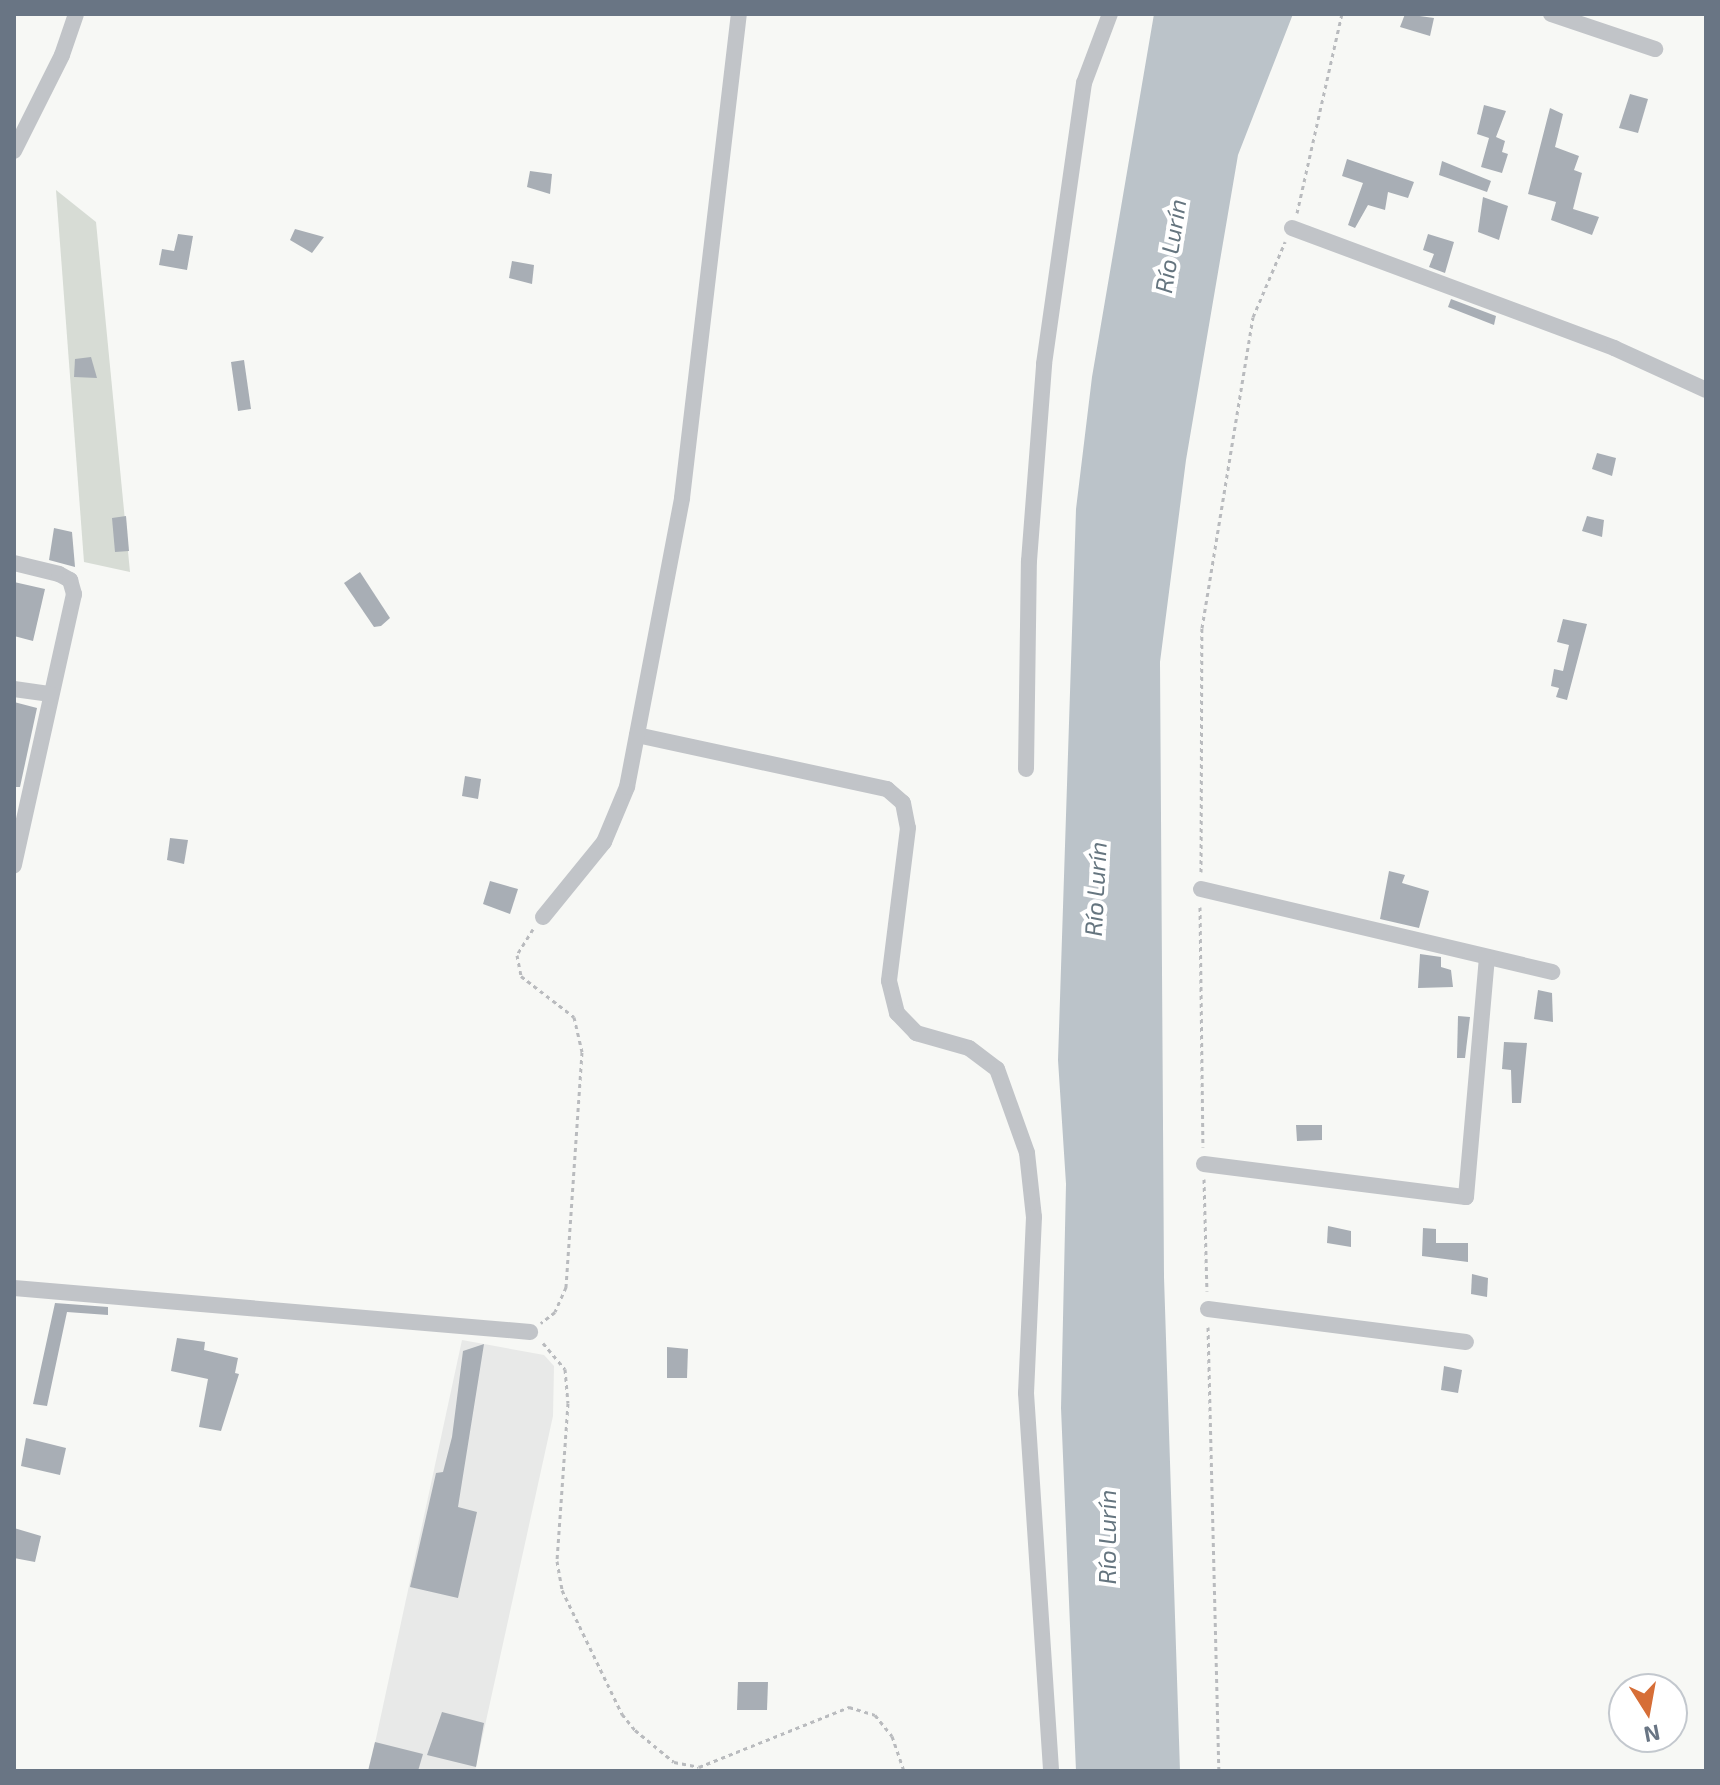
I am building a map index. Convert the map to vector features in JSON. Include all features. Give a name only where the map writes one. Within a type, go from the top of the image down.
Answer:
[{"type":"street","points":[[15,141],[35,115],[76,14]]},
{"type":"street","points":[[543,917],[614,825],[637,735],[682,498],[739,14]]},
{"type":"street","points":[[1026,769],[1029,561],[1044,364],[1084,83],[1110,14]]},
{"type":"street","points":[[1551,14],[1655,49]]},
{"type":"street","points":[[1292,228],[1586,337],[1706,390]]},
{"type":"street","points":[[14,563],[70,580],[74,594],[14,865]]},
{"type":"street","points":[[14,689],[51,694]]},
{"type":"street","points":[[637,735],[887,789],[903,803],[908,828],[889,981],[897,1013],[916,1033],[969,1048],[997,1069],[1027,1153],[1034,1217],[1026,1393],[1051,1771]]},
{"type":"street","points":[[1201,889],[1552,972]]},
{"type":"street","points":[[1204,1164],[1466,1197],[1487,957]]},
{"type":"street","points":[[14,1288],[530,1332]]},
{"type":"street","points":[[1208,1309],[1466,1342]]},
{"type":"path","points":[[543,917],[517,955],[521,976],[574,1017],[582,1052],[566,1287],[555,1312],[530,1332],[555,1352],[565,1369],[566,1458],[557,1561],[562,1590],[635,1730],[674,1762],[699,1767],[849,1707],[875,1715],[892,1736],[904,1771]]},
{"type":"shaded area","points":[[56,190],[96,222],[130,572],[84,562]]},
{"type":"shaded area","points":[[462,1340],[544,1355],[554,1366],[553,1416],[475,1771],[369,1771]]},
{"type":"water","name":"Río Lurín","points":[[1154,14],[1293,14],[1238,155],[1186,460],[1160,662],[1164,1277],[1180,1771],[1076,1771],[1061,1408],[1066,1184],[1058,1060],[1076,509],[1092,377]]},
{"type":"building","points":[[1405,14],[1434,18],[1430,36],[1400,27]]},
{"type":"building","points":[[1630,94],[1648,99],[1638,133],[1619,128]]},
{"type":"building","points":[[1484,105],[1506,111],[1496,137],[1505,141],[1502,152],[1508,154],[1502,173],[1481,167],[1489,138],[1477,134]]},
{"type":"building","points":[[1550,108],[1563,114],[1555,147],[1579,156],[1574,170],[1582,173],[1573,209],[1599,217],[1592,235],[1551,220],[1556,202],[1528,194]]},
{"type":"building","points":[[1347,159],[1414,182],[1408,198],[1388,192],[1385,210],[1368,205],[1355,228],[1348,225],[1363,183],[1342,176]]},
{"type":"building","points":[[1442,161],[1491,181],[1487,192],[1439,175]]},
{"type":"building","points":[[530,171],[552,174],[550,194],[527,187]]},
{"type":"building","points":[[1483,197],[1508,206],[1499,240],[1478,232]]},
{"type":"building","points":[[295,229],[324,237],[312,253],[290,240]]},
{"type":"building","points":[[178,234],[193,236],[187,270],[159,265],[162,249],[174,251]]},
{"type":"building","points":[[1428,234],[1454,242],[1445,273],[1429,267],[1434,254],[1423,250]]},
{"type":"building","points":[[512,261],[534,265],[532,284],[509,278]]},
{"type":"building","points":[[1451,299],[1496,316],[1494,325],[1448,307]]},
{"type":"building","points":[[91,357],[97,378],[74,377],[75,359]]},
{"type":"building","points":[[244,360],[251,409],[238,411],[231,362]]},
{"type":"building","points":[[1597,453],[1616,458],[1612,476],[1592,469]]},
{"type":"building","points":[[126,516],[129,551],[115,552],[112,518]]},
{"type":"building","points":[[1587,516],[1604,520],[1602,537],[1582,531]]},
{"type":"building","points":[[54,528],[72,532],[75,567],[49,560]]},
{"type":"building","points":[[360,572],[390,618],[381,626],[374,627],[344,583]]},
{"type":"building","points":[[14,582],[45,589],[33,641],[14,636]]},
{"type":"building","points":[[1563,619],[1587,624],[1567,700],[1556,697],[1559,688],[1551,686],[1554,669],[1563,671],[1569,645],[1557,642]]},
{"type":"building","points":[[14,702],[37,708],[20,787],[14,787]]},
{"type":"building","points":[[465,776],[481,779],[478,799],[462,796]]},
{"type":"building","points":[[170,838],[188,840],[184,864],[167,860]]},
{"type":"building","points":[[1389,871],[1405,875],[1402,883],[1429,891],[1419,928],[1380,919]]},
{"type":"building","points":[[490,881],[518,889],[510,914],[483,904]]},
{"type":"building","points":[[1420,954],[1441,957],[1441,967],[1451,970],[1453,987],[1418,988]]},
{"type":"building","points":[[1538,990],[1552,993],[1553,1022],[1534,1019]]},
{"type":"building","points":[[1458,1016],[1470,1017],[1465,1058],[1457,1058]]},
{"type":"building","points":[[1504,1042],[1527,1043],[1521,1103],[1512,1103],[1511,1070],[1502,1069]]},
{"type":"building","points":[[1296,1125],[1322,1125],[1322,1140],[1297,1141]]},
{"type":"building","points":[[1328,1226],[1351,1231],[1351,1247],[1327,1243]]},
{"type":"building","points":[[1423,1228],[1436,1229],[1436,1243],[1468,1243],[1468,1262],[1422,1256]]},
{"type":"building","points":[[1472,1274],[1488,1278],[1487,1297],[1471,1294]]},
{"type":"building","points":[[55,1303],[108,1307],[108,1315],[67,1312],[47,1406],[33,1404]]},
{"type":"building","points":[[177,1338],[205,1342],[204,1350],[238,1358],[235,1373],[239,1374],[221,1431],[199,1427],[208,1379],[171,1371]]},
{"type":"building","points":[[484,1344],[458,1507],[477,1512],[458,1598],[410,1587],[436,1473],[443,1472],[452,1437],[463,1351]]},
{"type":"building","points":[[667,1347],[688,1349],[687,1378],[667,1378]]},
{"type":"building","points":[[1444,1366],[1462,1370],[1458,1393],[1441,1390]]},
{"type":"building","points":[[26,1438],[66,1448],[60,1475],[21,1466]]},
{"type":"building","points":[[14,1528],[41,1536],[35,1562],[14,1558]]},
{"type":"building","points":[[738,1682],[768,1682],[767,1710],[737,1710]]},
{"type":"building","points":[[442,1712],[484,1723],[476,1767],[427,1755]]},
{"type":"building","points":[[375,1742],[423,1754],[418,1771],[368,1771]]}]
